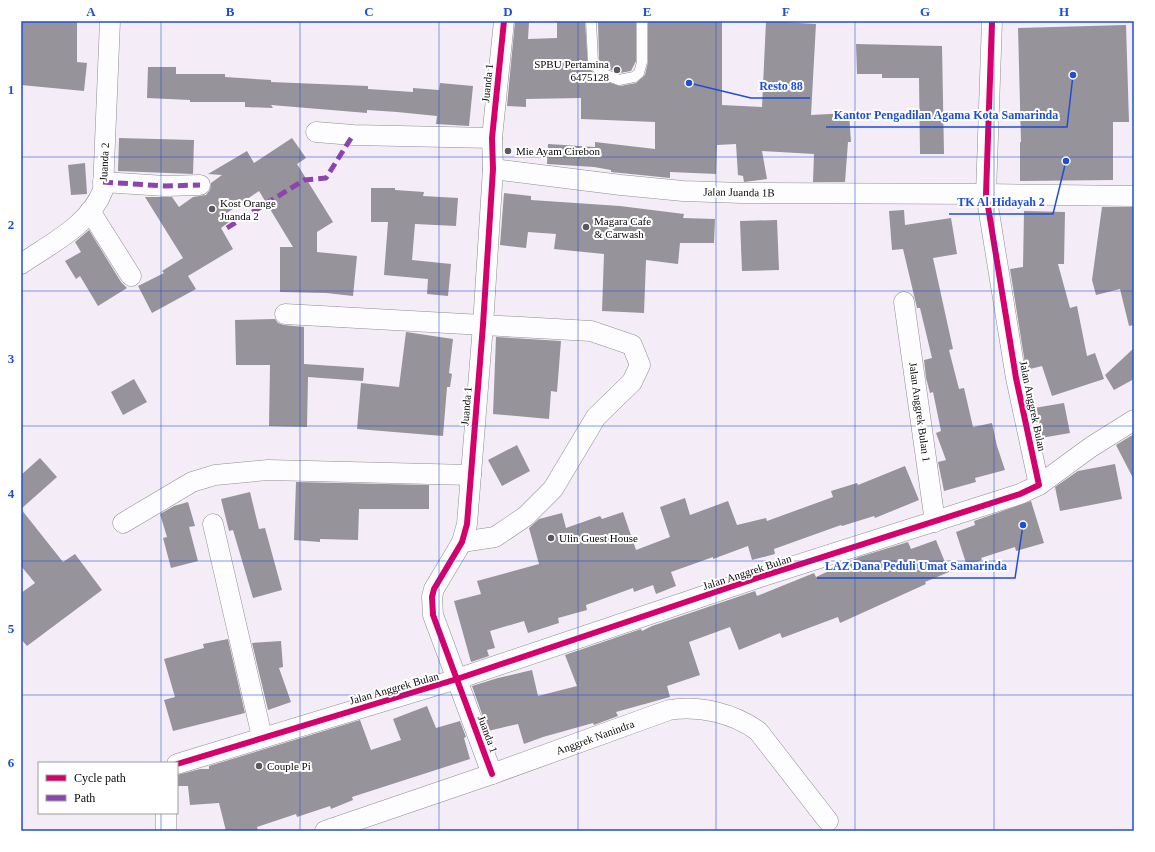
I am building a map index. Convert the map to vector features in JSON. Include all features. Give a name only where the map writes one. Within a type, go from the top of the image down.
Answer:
[{"type":"street","name":"Juanda 2","points":[[21,264],[69,232],[90,211],[100,196],[103,182],[110,21]]},
{"type":"street","name":"Juanda 1","points":[[492,774],[433,615],[432,597],[434,589],[462,542],[467,524],[483,325],[493,169],[492,138],[504,21]]},
{"type":"street","name":"Jalan Anggrek Bulan","points":[[178,764],[457,679],[760,577],[1020,494],[1039,485],[1016,378],[986,194],[992,21]]},
{"type":"street","points":[[316,132],[353,135],[492,138]]},
{"type":"street","name":"Jalan Juanda 1B","points":[[493,169],[683,191],[742,193],[1134,196]]},
{"type":"street","points":[[103,182],[165,186],[200,186]]},
{"type":"street","points":[[90,211],[131,276]]},
{"type":"street","name":"Jalan Anggrek Bulan 1","points":[[904,302],[935,522]]},
{"type":"street","points":[[284,314],[591,331],[632,345],[640,365],[632,382],[596,417],[553,489],[526,516],[495,537],[462,542]]},
{"type":"street","points":[[1039,485],[1091,447],[1134,420]]},
{"type":"street","points":[[123,523],[192,482],[215,475],[268,470],[471,474]]},
{"type":"street","points":[[213,524],[262,737]]},
{"type":"street","name":"Anggrek Nanindra","points":[[325,831],[492,774],[669,710],[688,708],[708,710],[731,717],[758,731],[828,821]]},
{"type":"street","points":[[166,814],[166,831]]},
{"type":"lane","points":[[591,21],[593,62],[601,74],[619,80],[634,77],[639,73],[642,62],[642,21]]},
{"type":"building","points":[[21,21],[77,21],[77,62],[87,63],[84,91],[21,85]]},
{"type":"building","points":[[515,21],[529,22],[528,39],[557,38],[557,21],[585,21],[588,66],[598,79],[620,86],[636,83],[645,75],[648,62],[648,21],[722,21],[722,105],[762,107],[766,21],[816,24],[811,115],[849,113],[851,142],[848,142],[845,182],[813,182],[814,154],[762,151],[767,179],[744,182],[743,176],[738,175],[736,144],[717,145],[716,174],[670,172],[670,178],[611,172],[611,170],[594,167],[547,164],[548,144],[595,147],[595,142],[655,149],[655,122],[581,119],[581,98],[526,99],[526,107],[507,106]]},
{"type":"building","points":[[598,21],[636,21],[636,61],[631,71],[620,73],[605,68],[599,60]]},
{"type":"building","points":[[1126,25],[1129,122],[1113,122],[1113,180],[1020,181],[1021,142],[1018,28]]},
{"type":"building","points":[[856,44],[942,46],[944,154],[920,154],[919,78],[882,78],[882,74],[857,74]]},
{"type":"building","points":[[148,67],[176,67],[176,74],[225,74],[225,77],[271,80],[271,82],[368,86],[368,89],[413,92],[413,88],[439,90],[440,83],[473,86],[469,126],[436,124],[437,116],[397,112],[367,110],[367,113],[271,105],[273,108],[245,107],[245,102],[190,102],[190,100],[147,98]]},
{"type":"building","points":[[119,138],[194,140],[193,174],[118,171]]},
{"type":"building","points":[[292,138],[306,158],[297,164],[333,222],[317,232],[317,252],[357,256],[353,296],[326,293],[280,292],[280,247],[293,247],[259,191],[224,215],[229,222],[221,228],[233,249],[188,276],[196,289],[152,313],[138,286],[164,273],[162,271],[183,258],[145,197],[172,197],[179,207],[193,197],[206,195],[210,190],[211,183],[222,175],[208,174],[247,151],[254,163]]},
{"type":"building","points":[[85,163],[87,194],[71,195],[68,165]]},
{"type":"building","points":[[371,188],[395,188],[395,190],[424,192],[423,196],[458,198],[456,226],[415,224],[412,260],[451,264],[448,296],[427,294],[428,279],[384,275],[388,222],[371,222]]},
{"type":"building","points":[[504,193],[531,196],[531,200],[620,206],[684,214],[683,218],[715,219],[714,243],[680,243],[678,264],[646,260],[644,313],[602,311],[604,254],[554,249],[556,234],[528,232],[526,248],[500,245]]},
{"type":"building","points":[[1102,207],[1134,207],[1134,325],[1129,326],[1120,289],[1096,295],[1092,280]]},
{"type":"building","points":[[904,210],[905,225],[951,218],[957,254],[933,258],[953,349],[949,350],[959,389],[964,388],[973,427],[992,423],[997,446],[1005,470],[975,478],[976,482],[944,491],[938,462],[946,460],[936,433],[941,431],[933,392],[930,393],[926,378],[924,360],[932,358],[920,308],[917,308],[903,249],[892,250],[889,211]]},
{"type":"building","points":[[1024,211],[1065,212],[1064,264],[1058,264],[1070,308],[1077,306],[1087,356],[1095,353],[1104,379],[1052,396],[1042,366],[1026,370],[1010,269],[1023,267]]},
{"type":"building","points":[[777,220],[779,270],[742,271],[740,221]]},
{"type":"building","points":[[89,230],[121,282],[127,288],[98,306],[80,276],[76,279],[65,261],[81,252],[75,242]]},
{"type":"building","points":[[275,319],[278,323],[284,325],[304,327],[304,364],[364,368],[363,381],[308,377],[307,427],[269,426],[270,365],[236,365],[235,320]]},
{"type":"building","points":[[406,332],[453,339],[449,373],[452,374],[450,387],[447,387],[443,436],[357,429],[361,383],[399,387]]},
{"type":"building","points":[[496,337],[561,341],[557,392],[551,391],[549,419],[493,414]]},
{"type":"building","points":[[1134,348],[1134,379],[1114,390],[1105,375]]},
{"type":"building","points":[[134,379],[147,402],[123,415],[111,392]]},
{"type":"building","points":[[1064,403],[1070,433],[1041,438],[1034,408]]},
{"type":"building","points":[[1134,434],[1134,480],[1116,445]]},
{"type":"building","points":[[517,445],[530,471],[502,486],[488,460]]},
{"type":"building","points":[[40,458],[57,477],[21,509],[21,475]]},
{"type":"building","points":[[1115,464],[1122,499],[1060,511],[1055,487],[1078,471]]},
{"type":"building","points":[[905,466],[919,500],[875,518],[874,516],[842,526],[841,525],[774,549],[775,554],[752,560],[748,546],[671,572],[676,586],[656,594],[653,585],[634,592],[633,588],[586,605],[587,610],[558,618],[559,623],[528,633],[524,621],[490,631],[495,648],[487,650],[489,656],[471,662],[454,601],[481,594],[477,581],[539,564],[529,528],[539,519],[562,513],[566,528],[600,516],[602,519],[623,512],[636,550],[670,537],[660,507],[685,498],[690,515],[728,501],[737,525],[766,518],[767,521],[833,497],[831,491],[857,483],[858,485]]},
{"type":"building","points":[[296,482],[429,485],[429,509],[359,509],[358,540],[320,539],[320,542],[294,540]]},
{"type":"building","points":[[250,492],[259,529],[265,528],[282,590],[253,598],[233,530],[229,531],[221,499]]},
{"type":"building","points":[[1031,501],[1044,543],[1016,551],[1015,547],[981,558],[982,560],[967,566],[956,532],[975,525],[974,521]]},
{"type":"building","points":[[188,502],[195,526],[189,527],[198,561],[171,568],[163,538],[167,537],[160,514],[174,506]]},
{"type":"building","points":[[21,509],[63,562],[75,554],[102,590],[27,646],[21,639],[21,593],[35,583],[21,566]]},
{"type":"building","points":[[936,540],[949,572],[840,623],[838,617],[782,638],[780,633],[739,650],[730,627],[689,642],[700,675],[667,686],[670,697],[616,712],[618,716],[594,725],[593,723],[524,744],[518,724],[488,731],[472,686],[532,670],[538,696],[577,686],[565,655],[641,629],[642,631],[652,626],[755,591],[757,596],[814,573],[816,577],[859,557],[908,542],[911,549]]},
{"type":"building","points":[[228,639],[245,713],[173,731],[164,700],[175,697],[164,659],[204,648],[203,644]]},
{"type":"building","points":[[281,641],[283,667],[279,668],[291,702],[268,710],[252,643]]},
{"type":"building","points":[[427,706],[436,728],[460,721],[466,737],[464,738],[470,759],[352,797],[353,800],[331,809],[330,806],[297,817],[296,814],[257,827],[258,831],[226,831],[219,803],[190,805],[188,786],[178,786],[178,775],[200,769],[209,769],[209,766],[360,720],[371,750],[401,740],[393,719]]},
{"type":"marked path","points":[[227,228],[304,180],[326,178],[353,135]]},
{"type":"marked path","points":[[103,182],[165,186],[200,185]]},
{"type":"cycle path","points":[[492,774],[433,615],[432,597],[434,589],[462,542],[467,524],[483,325],[493,169],[492,138],[504,21]]},
{"type":"cycle path","points":[[178,764],[457,679],[760,577],[1020,494],[1039,485],[1016,378],[986,194],[992,21]]},
{"type":"place","name":"SPBU Pertamina 6475128","points":[[617,70]]},
{"type":"place","name":"Kantor Pengadilan Agama Kota Samarinda","points":[[1073,75]]},
{"type":"place","name":"Resto 88","points":[[689,83]]},
{"type":"place","name":"Mie Ayam Cirebon","points":[[508,151]]},
{"type":"place","name":"TK Al Hidayah 2","points":[[1066,161]]},
{"type":"place","name":"Kost Orange Juanda 2","points":[[212,209]]},
{"type":"place","name":"Magara Cafe & Carwash","points":[[586,227]]},
{"type":"place","name":"LAZ Dana Peduli Umat Samarinda","points":[[1023,525]]},
{"type":"place","name":"Ulin Guest House","points":[[551,538]]},
{"type":"place","name":"Couple Pi","points":[[259,766]]}]
